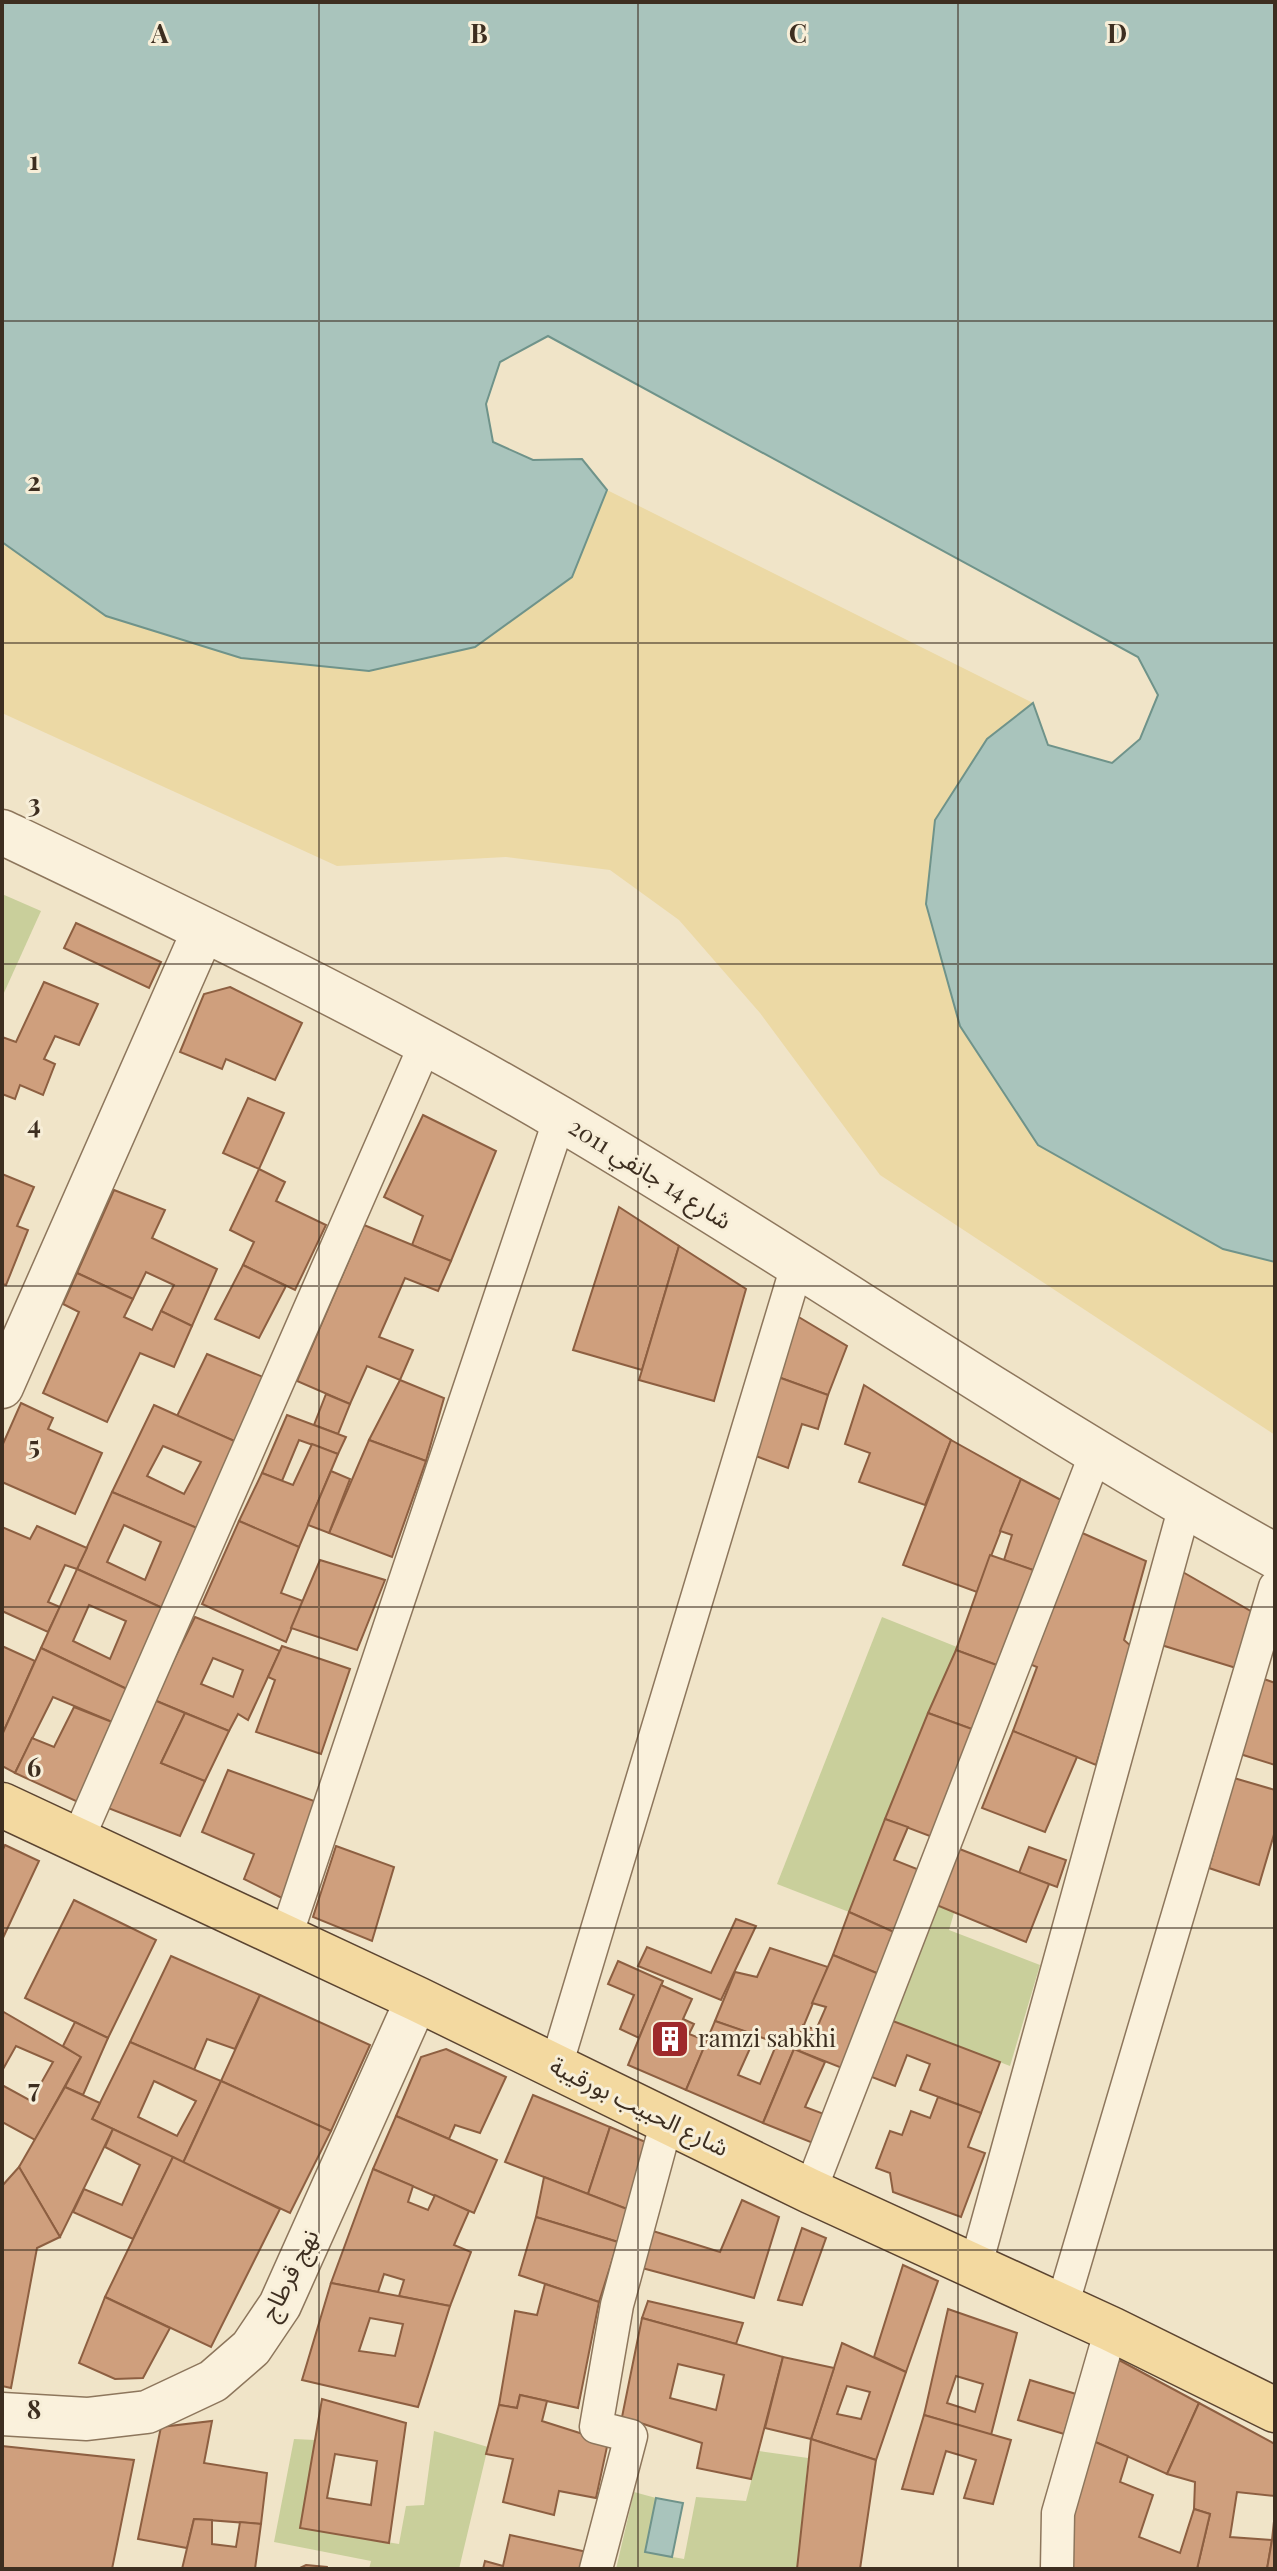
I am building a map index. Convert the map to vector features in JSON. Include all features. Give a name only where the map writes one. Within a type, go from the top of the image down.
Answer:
[{"type":"main road","name":"شارع الحبيب بورقيبة","points":[[2,1805],[417,1999],[810,2191],[1111,2329],[1275,2410]]},
{"type":"street","name":"شارع 14 جانفي 2011","points":[[2,832],[204,929],[426,1043],[560,1118],[1096,1453],[1275,1556]]},
{"type":"street","points":[[2,1387],[204,929]]},
{"type":"street","points":[[77,1841],[426,1043]]},
{"type":"street","points":[[285,1939],[560,1118]]},
{"type":"street","points":[[556,2066],[797,1266]]},
{"type":"street","points":[[810,2191],[1096,1453]]},
{"type":"street","points":[[975,2268],[1185,1506]]},
{"type":"street","points":[[1062,2306],[1275,1587]]},
{"type":"street","name":"نهج قرطاج","points":[[2,2414],[87,2419],[147,2412],[213,2381],[251,2348],[280,2305],[417,1999]]},
{"type":"street","points":[[596,2569],[631,2436],[596,2427],[617,2305],[667,2121]]},
{"type":"street","points":[[1057,2569],[1058,2513],[1111,2329]]},
{"type":"green space","points":[[2,894],[41,911],[3,995],[2,994]]},
{"type":"green space","points":[[882,1617],[957,1647],[849,1912],[777,1884]]},
{"type":"green space","points":[[934,1904],[954,1913],[949,1930],[1040,1965],[1010,2066],[885,2018]]},
{"type":"green space","points":[[434,2431],[488,2447],[459,2569],[369,2569],[371,2561],[274,2542],[294,2439],[315,2440],[301,2528],[399,2544],[406,2506],[424,2505]]},
{"type":"green space","points":[[759,2451],[808,2458],[797,2569],[616,2569],[634,2492],[656,2498],[645,2552],[684,2559],[696,2497],[746,2501]]},
{"type":"sand","points":[[607,490],[1033,703],[987,739],[1223,1249],[1275,1262],[1275,1435],[880,1175],[760,1013],[679,920],[610,870],[506,857],[337,866],[2,713],[2,542],[106,616],[475,647],[571,577]]},
{"type":"water","points":[[2,2],[1275,2],[1275,1262],[1223,1249],[1038,1145],[960,1026],[926,904],[935,820],[987,739],[1033,703],[1048,745],[1112,763],[1140,739],[1158,695],[1138,657],[548,336],[500,362],[486,404],[493,442],[533,460],[582,459],[607,490],[572,577],[475,647],[369,671],[241,658],[106,616],[2,542]]},
{"type":"water","points":[[656,2498],[683,2503],[672,2557],[645,2552]]},
{"type":"building","points":[[76,923],[161,962],[149,988],[64,948]]},
{"type":"building","points":[[44,982],[98,1004],[79,1045],[55,1036],[44,1059],[55,1064],[43,1095],[20,1085],[15,1099],[2,1094],[2,1037],[16,1042]]},
{"type":"building","points":[[230,987],[302,1023],[275,1080],[226,1059],[222,1069],[180,1052],[204,994]]},
{"type":"building","points":[[248,1098],[284,1113],[259,1169],[223,1153]]},
{"type":"building","points":[[423,1115],[496,1151],[451,1261],[412,1245],[423,1216],[384,1197]]},
{"type":"building","points":[[259,1169],[285,1182],[276,1201],[326,1225],[295,1290],[243,1265],[254,1242],[230,1230]]},
{"type":"building","points":[[2,1174],[34,1187],[17,1226],[28,1230],[6,1285],[2,1284]]},
{"type":"building","points":[[114,1190],[165,1210],[152,1238],[217,1269],[192,1326],[161,1311],[174,1285],[146,1272],[133,1299],[77,1273]]},
{"type":"building","points":[[619,1207],[679,1246],[642,1370],[573,1350]]},
{"type":"building","points":[[364,1225],[451,1261],[438,1291],[405,1278],[379,1337],[413,1350],[400,1380],[367,1366],[350,1404],[297,1381]]},
{"type":"building","points":[[679,1246],[746,1289],[714,1401],[639,1380]]},
{"type":"building","points":[[243,1265],[286,1286],[259,1338],[215,1319]]},
{"type":"building","points":[[77,1273],[133,1299],[124,1317],[152,1330],[161,1311],[192,1326],[174,1367],[140,1353],[107,1422],[43,1393],[79,1312],[63,1304]]},
{"type":"building","points":[[797,1316],[847,1346],[828,1395],[778,1377]]},
{"type":"building","points":[[207,1354],[268,1379],[241,1444],[177,1416]]},
{"type":"building","points":[[778,1377],[828,1395],[818,1429],[802,1424],[788,1468],[753,1455]]},
{"type":"building","points":[[400,1380],[444,1398],[426,1461],[369,1440]]},
{"type":"building","points":[[864,1385],[951,1440],[925,1505],[859,1482],[870,1453],[845,1444]]},
{"type":"building","points":[[326,1394],[350,1404],[338,1434],[314,1425]]},
{"type":"building","points":[[21,1403],[53,1418],[48,1429],[102,1453],[75,1514],[2,1482],[2,1446]]},
{"type":"building","points":[[154,1405],[241,1444],[204,1531],[112,1492]],"holes":[[[163,1446],[201,1462],[184,1494],[147,1476]]]},
{"type":"building","points":[[287,1415],[346,1437],[338,1454],[299,1440],[282,1481],[262,1473]]},
{"type":"building","points":[[369,1440],[426,1461],[392,1557],[329,1533]]},
{"type":"building","points":[[951,1440],[1021,1479],[977,1592],[903,1565]]},
{"type":"building","points":[[312,1444],[338,1454],[299,1547],[239,1521],[262,1473],[293,1485]]},
{"type":"building","points":[[331,1471],[350,1479],[329,1533],[308,1525]]},
{"type":"building","points":[[1021,1479],[1063,1501],[1036,1571],[1004,1560],[1012,1535],[1000,1531]]},
{"type":"building","points":[[112,1492],[204,1531],[169,1611],[77,1569]],"holes":[[[124,1525],[161,1542],[145,1580],[107,1562]]]},
{"type":"building","points":[[239,1521],[299,1547],[281,1593],[303,1601],[286,1642],[202,1604]]},
{"type":"building","points":[[37,1526],[87,1548],[77,1569],[65,1565],[48,1602],[60,1607],[48,1632],[2,1611],[2,1527],[30,1539]]},
{"type":"building","points":[[1080,1532],[1146,1561],[1124,1640],[1132,1647],[1096,1765],[1013,1731],[1037,1667],[1027,1663]]},
{"type":"building","points":[[990,1555],[1036,1571],[1002,1667],[956,1650]]},
{"type":"building","points":[[320,1560],[385,1580],[357,1650],[291,1628]]},
{"type":"building","points":[[77,1569],[169,1611],[133,1692],[41,1648]],"holes":[[[89,1605],[126,1621],[110,1659],[73,1641]]]},
{"type":"building","points":[[1181,1571],[1254,1613],[1236,1668],[1158,1644]]},
{"type":"building","points":[[195,1617],[280,1651],[248,1720],[238,1714],[229,1731],[154,1700]],"holes":[[[213,1658],[243,1670],[233,1697],[201,1684]]]},
{"type":"building","points":[[2,1646],[35,1661],[2,1735]]},
{"type":"building","points":[[282,1646],[350,1669],[321,1754],[256,1732],[275,1680],[268,1677]]},
{"type":"building","points":[[41,1648],[133,1692],[117,1724],[53,1697],[15,1773],[2,1766],[2,1735]]},
{"type":"building","points":[[956,1650],[1002,1667],[980,1732],[928,1713]]},
{"type":"building","points":[[1264,1679],[1275,1683],[1275,1765],[1240,1754]]},
{"type":"building","points":[[154,1700],[185,1713],[161,1763],[205,1781],[180,1836],[108,1808]]},
{"type":"building","points":[[74,1707],[117,1724],[78,1802],[15,1773],[32,1738],[54,1747]]},
{"type":"building","points":[[185,1713],[229,1731],[205,1781],[161,1763]]},
{"type":"building","points":[[928,1713],[980,1732],[935,1838],[885,1819]]},
{"type":"building","points":[[1013,1731],[1077,1757],[1045,1832],[982,1808]]},
{"type":"building","points":[[228,1770],[317,1802],[282,1898],[244,1879],[254,1854],[202,1832]]},
{"type":"building","points":[[1234,1778],[1275,1790],[1275,1831],[1259,1885],[1209,1868]]},
{"type":"building","points":[[885,1819],[908,1827],[894,1860],[922,1871],[896,1933],[849,1912]]},
{"type":"building","points":[[5,1845],[39,1861],[2,1940],[2,1851]]},
{"type":"building","points":[[336,1846],[394,1867],[372,1941],[313,1917]]},
{"type":"building","points":[[1029,1847],[1066,1860],[1057,1887],[1019,1873]]},
{"type":"building","points":[[957,1848],[1049,1884],[1026,1942],[934,1904]]},
{"type":"building","points":[[74,1900],[156,1940],[108,2038],[25,1998]]},
{"type":"building","points":[[849,1912],[896,1933],[879,1974],[833,1955]]},
{"type":"building","points":[[736,1919],[756,1926],[721,2000],[638,1966],[647,1947],[711,1973]]},
{"type":"building","points":[[770,1948],[828,1967],[794,2049],[715,2021],[735,1972],[757,1977]]},
{"type":"building","points":[[833,1955],[879,1974],[842,2068],[794,2049],[803,2025],[816,2030],[826,2007],[812,2003]]},
{"type":"building","points":[[171,1956],[260,1995],[235,2049],[207,2039],[194,2070],[130,2042]]},
{"type":"building","points":[[618,1961],[663,1981],[639,2038],[620,2029],[634,1995],[608,1984]]},
{"type":"building","name":"ramzi sabkhi","points":[[661,1985],[692,1999],[683,2019],[694,2024],[689,2034],[707,2041],[686,2090],[628,2065]]},
{"type":"building","points":[[260,1995],[370,2045],[331,2131],[221,2081]]},
{"type":"building","points":[[2,2011],[81,2057],[35,2140],[2,2122],[2,2085],[31,2101],[53,2062],[16,2046],[2,2071]]},
{"type":"building","points":[[885,2018],[1000,2062],[981,2113],[920,2090],[930,2064],[907,2055],[895,2086],[864,2074]]},
{"type":"building","points":[[715,2021],[756,2035],[738,2075],[760,2084],[777,2043],[794,2049],[763,2123],[686,2090]]},
{"type":"building","points":[[75,2022],[108,2038],[83,2095],[65,2087],[81,2057],[63,2046]]},
{"type":"building","points":[[130,2042],[221,2081],[183,2163],[92,2119]],"holes":[[[154,2081],[196,2101],[177,2136],[138,2117]]]},
{"type":"building","points":[[446,2049],[506,2077],[480,2133],[455,2125],[449,2139],[396,2116],[421,2057]]},
{"type":"building","points":[[794,2049],[825,2062],[805,2107],[824,2114],[813,2143],[763,2123]]},
{"type":"building","points":[[221,2081],[331,2131],[290,2213],[183,2163]]},
{"type":"building","points":[[65,2087],[100,2103],[92,2119],[113,2129],[60,2237],[19,2167]]},
{"type":"building","points":[[533,2095],[610,2127],[588,2194],[505,2162]]},
{"type":"building","points":[[938,2097],[981,2113],[968,2147],[985,2153],[961,2217],[893,2192],[890,2173],[876,2168],[890,2131],[902,2135],[911,2111],[930,2118]]},
{"type":"building","points":[[396,2116],[497,2160],[474,2213],[373,2169]]},
{"type":"building","points":[[610,2127],[648,2143],[627,2209],[588,2194]]},
{"type":"building","points":[[113,2129],[173,2157],[133,2239],[73,2212],[84,2189],[122,2205],[140,2165],[105,2147]]},
{"type":"building","points":[[173,2157],[280,2209],[211,2347],[105,2297]]},
{"type":"building","points":[[19,2167],[60,2237],[37,2248],[11,2388],[2,2386],[2,2186]]},
{"type":"building","points":[[373,2169],[413,2186],[408,2202],[428,2210],[435,2195],[469,2211],[454,2245],[471,2252],[450,2306],[399,2296],[404,2280],[384,2274],[378,2292],[331,2283]]},
{"type":"building","points":[[544,2177],[627,2209],[618,2242],[536,2217]]},
{"type":"building","points":[[742,2200],[779,2217],[754,2298],[642,2268],[653,2231],[720,2252]]},
{"type":"building","points":[[536,2217],[618,2242],[599,2302],[519,2275]]},
{"type":"building","points":[[802,2228],[826,2238],[802,2305],[778,2300]]},
{"type":"building","points":[[903,2265],[938,2281],[906,2372],[874,2357]]},
{"type":"building","points":[[331,2283],[450,2306],[418,2407],[302,2380]],"holes":[[[370,2318],[403,2324],[395,2356],[359,2351]]]},
{"type":"building","points":[[545,2284],[599,2302],[578,2408],[520,2395],[517,2408],[499,2405],[515,2311],[537,2315]]},
{"type":"building","points":[[105,2297],[170,2328],[143,2378],[115,2379],[79,2363]]},
{"type":"building","points":[[648,2301],[743,2323],[736,2344],[642,2318]]},
{"type":"building","points":[[948,2309],[1017,2333],[991,2435],[924,2415]],"holes":[[[956,2376],[983,2384],[975,2412],[947,2403]]]},
{"type":"building","points":[[642,2318],[783,2357],[751,2479],[697,2468],[702,2443],[622,2417]],"holes":[[[678,2364],[724,2375],[716,2410],[670,2398]]]},
{"type":"building","points":[[842,2343],[906,2372],[876,2460],[811,2439]],"holes":[[[847,2386],[870,2392],[861,2419],[837,2414]]]},
{"type":"building","points":[[783,2357],[834,2368],[811,2439],[765,2428]]},
{"type":"building","points":[[1119,2360],[1199,2403],[1167,2474],[1093,2441]]},
{"type":"building","points":[[1030,2380],[1076,2394],[1064,2434],[1018,2420]]},
{"type":"building","points":[[520,2395],[547,2401],[542,2421],[608,2442],[596,2498],[559,2491],[554,2515],[503,2502],[513,2459],[486,2454],[499,2405],[517,2408]]},
{"type":"building","points":[[322,2399],[406,2423],[389,2543],[300,2528]],"holes":[[[335,2454],[377,2461],[371,2505],[327,2498]]]},
{"type":"building","points":[[1199,2403],[1275,2444],[1275,2496],[1237,2492],[1230,2537],[1272,2540],[1267,2569],[1197,2569],[1210,2514],[1194,2509],[1195,2482],[1167,2474]]},
{"type":"building","points":[[924,2415],[1011,2440],[993,2504],[964,2498],[976,2460],[946,2451],[933,2494],[902,2489]]},
{"type":"building","points":[[212,2421],[204,2463],[267,2473],[261,2524],[194,2519],[187,2548],[138,2539],[161,2427]]},
{"type":"building","points":[[811,2439],[876,2460],[860,2569],[797,2569]]},
{"type":"building","points":[[1093,2441],[1128,2456],[1120,2482],[1153,2495],[1139,2537],[1180,2553],[1194,2509],[1210,2514],[1197,2569],[1065,2569],[1070,2515]]},
{"type":"building","points":[[2,2446],[134,2460],[112,2569],[2,2569]]},
{"type":"building","points":[[194,2519],[212,2520],[212,2544],[236,2547],[240,2522],[261,2524],[255,2569],[182,2569]]},
{"type":"building","points":[[1274,2521],[1275,2569],[1267,2569],[1272,2540]]},
{"type":"building","points":[[510,2535],[587,2552],[583,2569],[483,2569],[485,2561],[503,2566]]},
{"type":"building","points":[[306,2565],[327,2567],[328,2569],[298,2569]]},
{"type":"place","name":"ramzi sabkhi","points":[[670,2039]]}]
